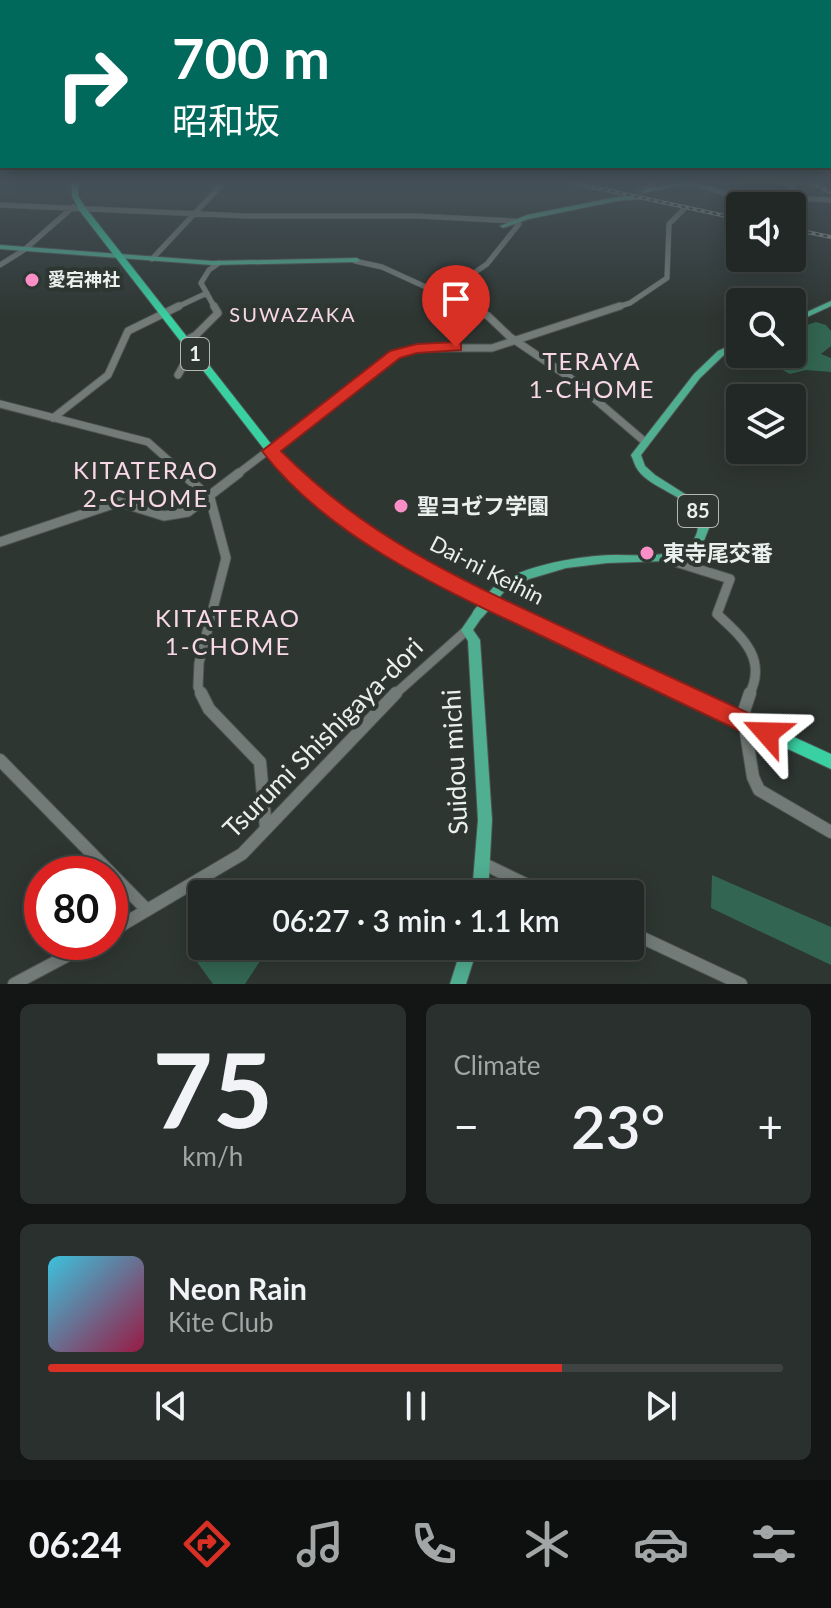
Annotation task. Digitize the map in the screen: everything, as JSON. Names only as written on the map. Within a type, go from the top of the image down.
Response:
[{"type":"highway","name":"Dai-ni Keihin","points":[[98,227],[273,449],[302,483],[346,520],[432,575],[744,718],[831,754]]},
{"type":"highway","name":"Dai-ni Keihin","points":[[744,718],[831,762]]},
{"type":"main road","points":[[0,247],[219,263],[356,261]]},
{"type":"main road","points":[[806,315],[831,303]]},
{"type":"main road","points":[[644,441],[697,376],[726,350]]},
{"type":"main road","name":"85","points":[[644,441],[637,451],[639,467],[688,499],[697,509],[702,525],[702,535],[697,545],[684,554],[666,559]]},
{"type":"main road","name":"Tsurumi Shishigaya-dori","points":[[467,630],[500,588],[556,565],[607,559],[666,559]]},
{"type":"main road","name":"Suidou michi","points":[[467,630],[474,640],[485,820],[482,880]]},
{"type":"main road","points":[[458,984],[466,960]]},
{"type":"street","points":[[0,265],[55,227]]},
{"type":"street","points":[[152,259],[182,227]]},
{"type":"street","points":[[442,295],[487,264],[518,227]]},
{"type":"street","points":[[0,542],[117,502],[171,516],[188,512],[395,354],[417,348],[492,348],[630,303],[667,278],[669,227]]},
{"type":"street","points":[[356,261],[382,267],[488,316],[517,342],[569,377],[644,441]]},
{"type":"street","points":[[178,375],[189,343],[218,313],[202,281],[219,263]]},
{"type":"street","points":[[53,418],[108,375],[116,364],[128,331],[207,293]]},
{"type":"street","points":[[0,404],[148,442],[210,498],[225,562],[199,663],[198,687],[209,709],[260,762],[266,829]]},
{"type":"street","points":[[666,559],[730,579],[717,614],[747,642],[757,661],[754,686],[743,707],[753,777],[759,790],[831,832]]},
{"type":"street","name":"Tsurumi Shishigaya-dori","points":[[128,921],[233,860],[402,687],[467,630]]},
{"type":"street","points":[[0,760],[147,910]]},
{"type":"street","points":[[484,864],[517,880]]},
{"type":"street","points":[[644,939],[741,984]]},
{"type":"street","points":[[14,984],[59,960]]},
{"type":"green space","points":[[816,322],[826,325],[831,331],[831,346],[821,354],[831,358],[831,372],[806,370],[790,374],[779,368],[806,368],[806,325]]},
{"type":"green space","points":[[712,875],[831,927],[831,965],[711,908]]},
{"type":"green space","points":[[261,960],[245,984],[213,984],[197,962]]},
{"type":"railway","points":[[806,232],[831,237]]},
{"type":"place","name":"愛宕神社","points":[[32,280]]},
{"type":"place","name":"聖ヨゼフ学園","points":[[401,506]]},
{"type":"place","name":"東寺尾交番","points":[[647,553]]},
{"type":"district","name":"SUWAZAKA","points":[[293,315]]},
{"type":"district","name":"TERAYA 1-CHOME","points":[[592,376]]},
{"type":"district","name":"KITATERAO 2-CHOME","points":[[146,485]]},
{"type":"district","name":"KITATERAO 1-CHOME","points":[[228,633]]},
{"type":"route","points":[[456,347],[417,348],[395,354],[271,451],[302,483],[346,520],[432,575],[767,733]]}]
